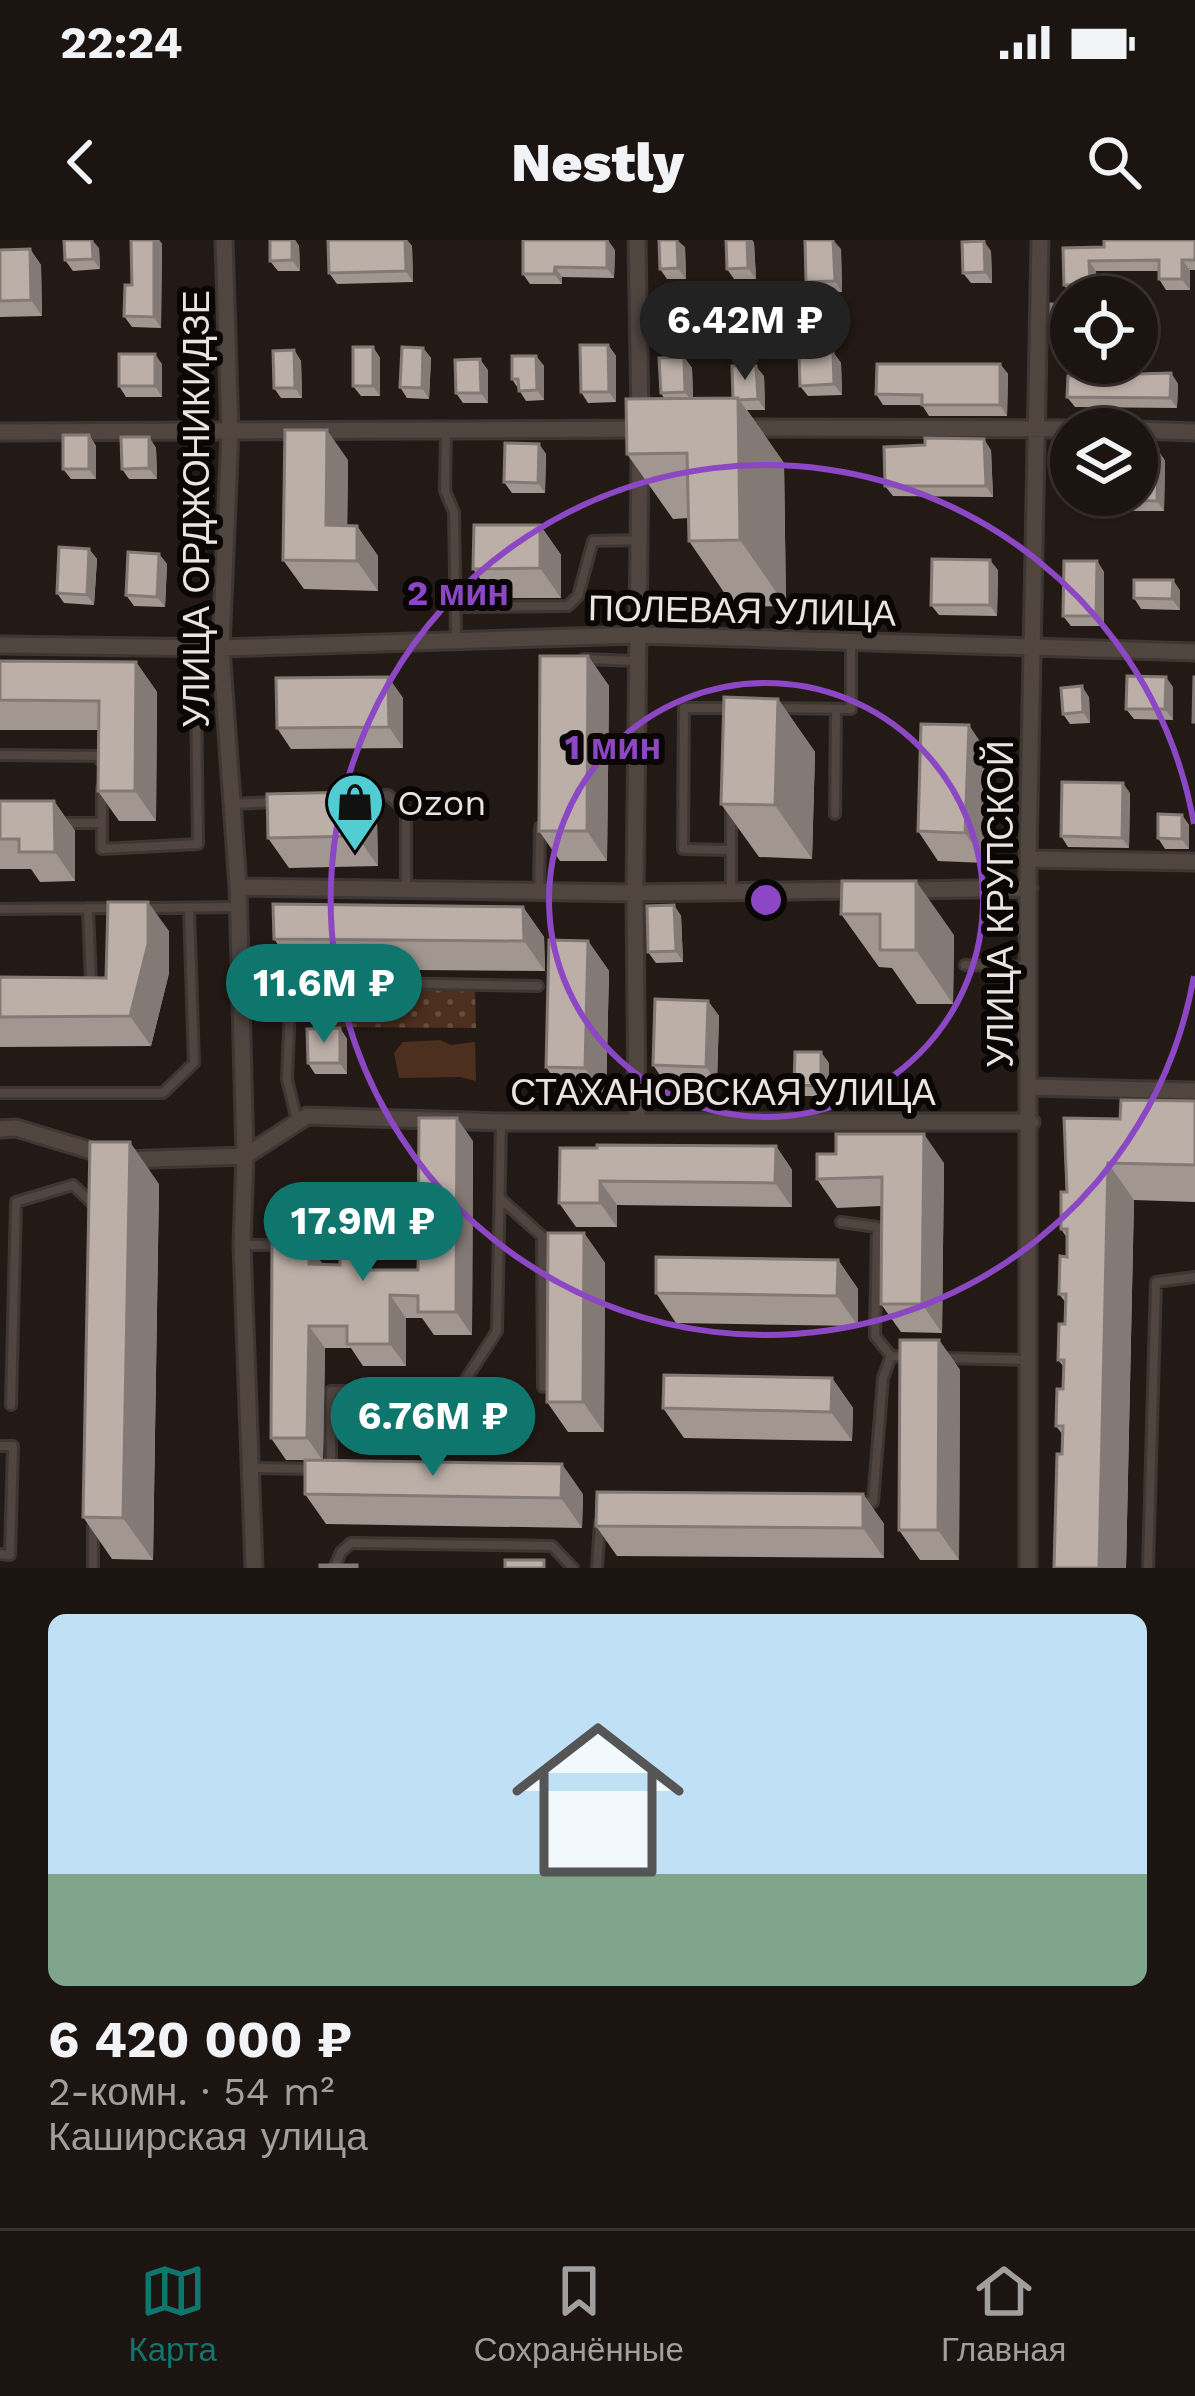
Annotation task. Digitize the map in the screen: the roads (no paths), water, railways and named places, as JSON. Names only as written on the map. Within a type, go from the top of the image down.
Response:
[{"type":"street","name":"УЛИЦА ОРДЖОНИКИДЗЕ","points":[[224,240],[230,433],[221,648],[239,907],[245,1156],[242,1245],[254,1568]]},
{"type":"street","points":[[637,240],[637,1122]]},
{"type":"street","name":"УЛИЦА КРУПСКОЙ","points":[[1028,1568],[1028,859],[1040,240]]},
{"type":"street","points":[[733,428],[1050,428]]},
{"type":"street","points":[[0,432],[663,429]]},
{"type":"street","points":[[1158,431],[1195,432]]},
{"type":"street","name":"ПОЛЕВАЯ УЛИЦА","points":[[0,645],[221,648],[637,635],[1195,652]]},
{"type":"street","points":[[1028,859],[1195,862]]},
{"type":"street","points":[[238,887],[634,893],[868,890]]},
{"type":"street","points":[[891,890],[1029,888]]},
{"type":"street","points":[[1031,1087],[1195,1090]]},
{"type":"street","name":"СТАХАНОВСКАЯ УЛИЦА","points":[[245,1156],[307,1116],[501,1122],[1030,1122]]},
{"type":"street","points":[[0,1129],[16,1128],[118,1168],[245,1156]]},
{"type":"lane","points":[[446,431],[445,491],[454,512],[456,641]]},
{"type":"lane","points":[[455,607],[568,606],[578,596],[593,542],[638,540]]},
{"type":"lane","points":[[774,708],[851,709],[851,641]]},
{"type":"lane","points":[[570,658],[637,661]]},
{"type":"lane","points":[[0,755],[101,756],[102,849],[198,844],[196,691]]},
{"type":"lane","points":[[731,850],[683,850],[684,708],[753,708]]},
{"type":"lane","points":[[835,814],[836,709]]},
{"type":"lane","points":[[343,798],[388,795],[406,811],[406,890]]},
{"type":"lane","points":[[232,804],[277,802]]},
{"type":"lane","points":[[730,892],[731,802]]},
{"type":"lane","points":[[538,892],[540,808]]},
{"type":"lane","points":[[41,823],[102,824]]},
{"type":"lane","points":[[0,909],[239,907]]},
{"type":"lane","points":[[68,989],[91,989],[88,908]]},
{"type":"lane","points":[[0,1093],[164,1093],[194,1063],[189,908]]},
{"type":"lane","points":[[965,965],[1030,967]]},
{"type":"lane","points":[[297,1123],[287,1078],[292,981],[538,986]]},
{"type":"lane","points":[[249,1468],[331,1468],[331,1391],[459,1390],[497,1330],[501,1122]]},
{"type":"lane","points":[[10,1405],[16,1202],[73,1184],[96,1207]]},
{"type":"lane","points":[[95,1229],[96,1207],[104,1191]]},
{"type":"lane","points":[[501,1199],[542,1236],[543,1387]]},
{"type":"lane","points":[[841,1222],[877,1227],[875,1336],[891,1357]]},
{"type":"lane","points":[[242,1245],[397,1244]]},
{"type":"lane","points":[[1148,1568],[1156,1282],[1195,1277]]},
{"type":"lane","points":[[891,1357],[914,1357]]},
{"type":"lane","points":[[850,1502],[873,1502],[884,1378],[891,1357]]},
{"type":"lane","points":[[937,1358],[1029,1360]]},
{"type":"lane","points":[[0,1446],[13,1446],[10,1555],[0,1554]]},
{"type":"lane","points":[[597,1568],[602,1502]]},
{"type":"lane","points":[[93,1523],[93,1568]]},
{"type":"lane","points":[[334,1568],[351,1543],[552,1546],[573,1568]]},
{"type":"place","name":"Ozon","points":[[355,853]]}]
